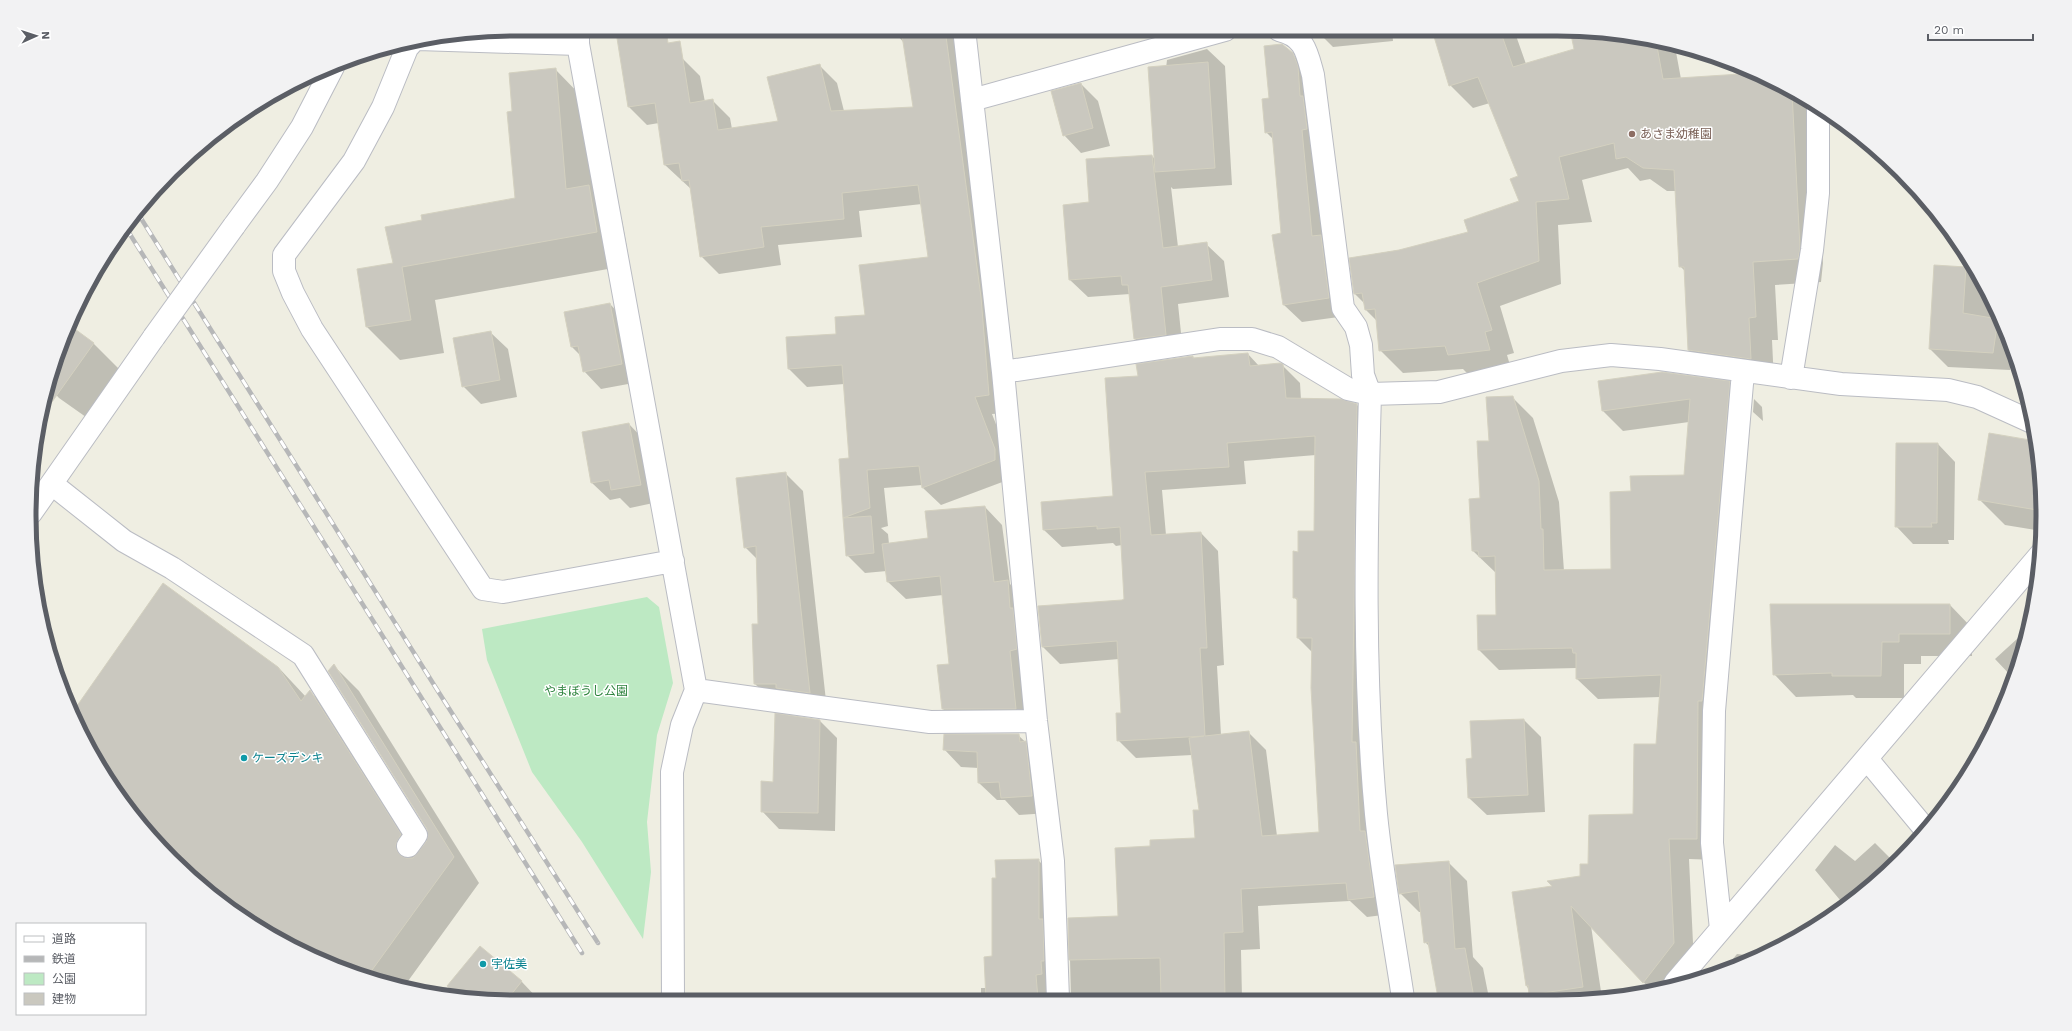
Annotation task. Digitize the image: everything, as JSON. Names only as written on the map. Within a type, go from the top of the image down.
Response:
[{"type":"street","points":[[474,38],[578,36],[696,690],[682,725],[672,772],[672,995]]},
{"type":"street","points":[[965,36],[1002,372],[1036,721],[1053,861],[1058,995]]},
{"type":"street","points":[[972,100],[1203,36]]},
{"type":"street","points":[[1294,36],[1306,48],[1313,75],[1343,308],[1358,333],[1361,345],[1364,375],[1370,394],[1366,532],[1370,713],[1376,815],[1403,995]]},
{"type":"street","points":[[407,48],[383,107],[354,161],[284,255],[284,271],[293,293],[312,329],[483,589],[503,592],[673,561]]},
{"type":"street","points":[[36,506],[154,337],[268,181],[302,127],[330,73]]},
{"type":"street","points":[[1791,378],[1812,250],[1816,214],[1818,193],[1818,114]]},
{"type":"street","points":[[1002,372],[1220,339],[1252,339],[1278,347],[1348,389],[1370,394],[1439,392],[1561,361],[1611,355],[1660,359],[1743,372],[1841,384],[1948,390],[1977,397],[2026,419]]},
{"type":"street","points":[[1720,929],[1712,843],[1714,711],[1743,372]]},
{"type":"street","points":[[52,484],[124,541],[172,568],[303,655],[416,835],[408,846]]},
{"type":"street","points":[[1678,980],[2033,563]]},
{"type":"street","points":[[696,690],[930,722],[1036,721]]},
{"type":"street","points":[[1867,759],[1922,826]]},
{"type":"green space","name":"やまぼうし公園","points":[[647,597],[659,607],[673,683],[657,735],[647,822],[651,872],[643,939],[582,842],[532,772],[487,660],[482,629]]},
{"type":"building","points":[[617,36],[667,36],[668,43],[680,41],[690,103],[713,99],[718,130],[778,121],[767,77],[820,64],[831,111],[913,107],[902,36],[946,36],[981,297],[989,395],[975,397],[995,449],[995,460],[922,488],[919,466],[867,470],[870,508],[843,518],[839,459],[849,458],[842,365],[788,369],[786,337],[836,334],[835,317],[865,315],[859,265],[928,257],[918,185],[842,193],[844,219],[761,227],[764,247],[700,257],[689,180],[682,181],[679,163],[664,165],[655,103],[628,107]]},
{"type":"building","points":[[1434,36],[1502,36],[1513,67],[1574,49],[1571,36],[1588,37],[1619,40],[1657,47],[1663,79],[1744,74],[1792,98],[1800,248],[1798,259],[1753,262],[1756,317],[1749,318],[1751,359],[1688,350],[1684,267],[1679,267],[1674,170],[1643,168],[1626,157],[1616,159],[1614,143],[1559,157],[1569,199],[1536,202],[1539,261],[1477,283],[1492,330],[1485,332],[1490,350],[1448,355],[1445,346],[1379,351],[1375,309],[1365,310],[1362,293],[1354,294],[1349,258],[1399,250],[1468,232],[1464,220],[1519,201],[1510,179],[1518,176],[1478,77],[1449,86]]},
{"type":"building","points":[[1282,44],[1293,53],[1298,66],[1300,96],[1303,96],[1307,129],[1302,130],[1312,236],[1321,235],[1329,298],[1283,305],[1272,235],[1281,233],[1272,132],[1265,133],[1262,99],[1269,98],[1264,46]]},
{"type":"building","points":[[1208,62],[1215,168],[1155,172],[1148,67]]},
{"type":"building","points":[[556,68],[566,189],[589,185],[597,232],[402,267],[411,320],[366,327],[357,269],[393,263],[385,227],[422,220],[421,215],[515,198],[507,112],[512,111],[509,73]]},
{"type":"building","points":[[1081,83],[1093,128],[1063,136],[1051,91]]},
{"type":"building","points":[[1152,155],[1163,248],[1207,242],[1212,280],[1161,287],[1166,335],[1134,339],[1128,285],[1122,285],[1121,276],[1069,280],[1063,205],[1089,202],[1086,159]]},
{"type":"building","points":[[1934,265],[1966,267],[1963,313],[1994,318],[1997,325],[1993,353],[1929,349]]},
{"type":"building","points":[[610,303],[622,364],[583,372],[578,346],[571,347],[564,312]]},
{"type":"building","points":[[74,328],[94,343],[48,407],[61,361]]},
{"type":"building","points":[[491,331],[500,380],[462,387],[453,338]]},
{"type":"building","points":[[1248,353],[1250,366],[1283,364],[1286,398],[1341,399],[1357,404],[1352,742],[1356,742],[1360,831],[1365,831],[1374,897],[1348,900],[1346,883],[1241,889],[1243,932],[1224,933],[1225,995],[1161,995],[1160,958],[1069,960],[1068,918],[1118,916],[1115,848],[1150,846],[1150,840],[1195,838],[1193,810],[1199,810],[1189,738],[1204,736],[1117,741],[1116,713],[1121,713],[1117,641],[1042,647],[1038,606],[1124,599],[1120,527],[1097,529],[1097,526],[1043,530],[1041,502],[1113,496],[1105,378],[1138,376],[1136,364],[1193,356],[1193,358]],"holes":[[[1315,436],[1314,531],[1298,531],[1298,552],[1293,551],[1293,598],[1297,598],[1297,638],[1312,638],[1311,688],[1319,832],[1262,836],[1249,731],[1205,736],[1200,648],[1207,648],[1201,532],[1151,535],[1145,472],[1229,467],[1227,443]]]},
{"type":"building","points":[[1662,372],[1730,381],[1702,701],[1698,701],[1697,839],[1669,839],[1674,943],[1643,983],[1571,906],[1583,987],[1529,995],[1528,985],[1526,986],[1512,892],[1552,886],[1547,881],[1580,876],[1580,864],[1588,864],[1589,815],[1633,814],[1634,744],[1656,744],[1661,675],[1576,679],[1576,653],[1573,653],[1572,648],[1478,650],[1477,615],[1496,615],[1495,556],[1479,557],[1478,551],[1472,551],[1469,499],[1480,498],[1477,441],[1489,441],[1486,397],[1513,396],[1539,481],[1541,529],[1543,529],[1544,570],[1611,569],[1610,492],[1631,491],[1630,476],[1684,475],[1690,399],[1602,411],[1598,381]]},
{"type":"building","points":[[629,423],[641,485],[611,490],[609,480],[591,483],[582,432]]},
{"type":"building","points":[[1989,433],[2030,440],[2035,484],[2036,510],[1978,500]]},
{"type":"building","points":[[1896,443],[1938,443],[1937,523],[1931,523],[1932,527],[1895,527]]},
{"type":"building","points":[[786,472],[810,693],[776,688],[776,684],[754,684],[752,624],[758,624],[756,546],[744,548],[736,478]]},
{"type":"building","points":[[985,506],[994,582],[1008,580],[1010,608],[1013,608],[1017,649],[1010,651],[1016,709],[942,709],[937,665],[949,664],[940,576],[887,582],[882,544],[928,538],[925,511]]},
{"type":"building","points":[[871,516],[874,553],[846,556],[843,518]]},
{"type":"building","name":"ケーズデンキ","points":[[163,583],[278,667],[301,701],[310,690],[401,834],[396,844],[397,851],[401,856],[413,858],[426,842],[428,836],[427,829],[328,671],[334,664],[454,857],[370,973],[332,959],[303,946],[249,914],[199,876],[176,855],[155,832],[117,782],[85,728],[76,708]]},
{"type":"building","points":[[1770,604],[1950,604],[1950,634],[1899,634],[1899,642],[1882,642],[1881,676],[1832,676],[1832,673],[1773,675]]},
{"type":"building","points":[[775,713],[820,720],[818,813],[761,812],[761,781],[773,782]]},
{"type":"building","points":[[1524,719],[1528,795],[1468,798],[1466,759],[1472,758],[1470,721]]},
{"type":"building","points":[[944,734],[1019,734],[1020,742],[1026,741],[1032,796],[1001,798],[999,782],[978,783],[977,752],[943,750]]},
{"type":"building","points":[[1039,859],[1039,919],[1043,919],[1044,961],[1041,961],[1042,974],[1036,975],[1038,995],[986,995],[984,957],[992,956],[992,878],[996,878],[995,860]]},
{"type":"building","points":[[1449,861],[1455,949],[1465,948],[1473,995],[1437,995],[1428,942],[1424,943],[1418,891],[1399,894],[1395,865]]},
{"type":"building","name":"宇佐美","points":[[480,946],[522,981],[511,995],[453,991],[447,986]]},
{"type":"railway","points":[[140,217],[598,943]]},
{"type":"railway","points":[[129,233],[582,953]]},
{"type":"place","name":"あさま幼稚園","points":[[1632,134]]},
{"type":"place","name":"ケーズデンキ","points":[[244,758]]},
{"type":"place","name":"宇佐美","points":[[483,964]]}]
